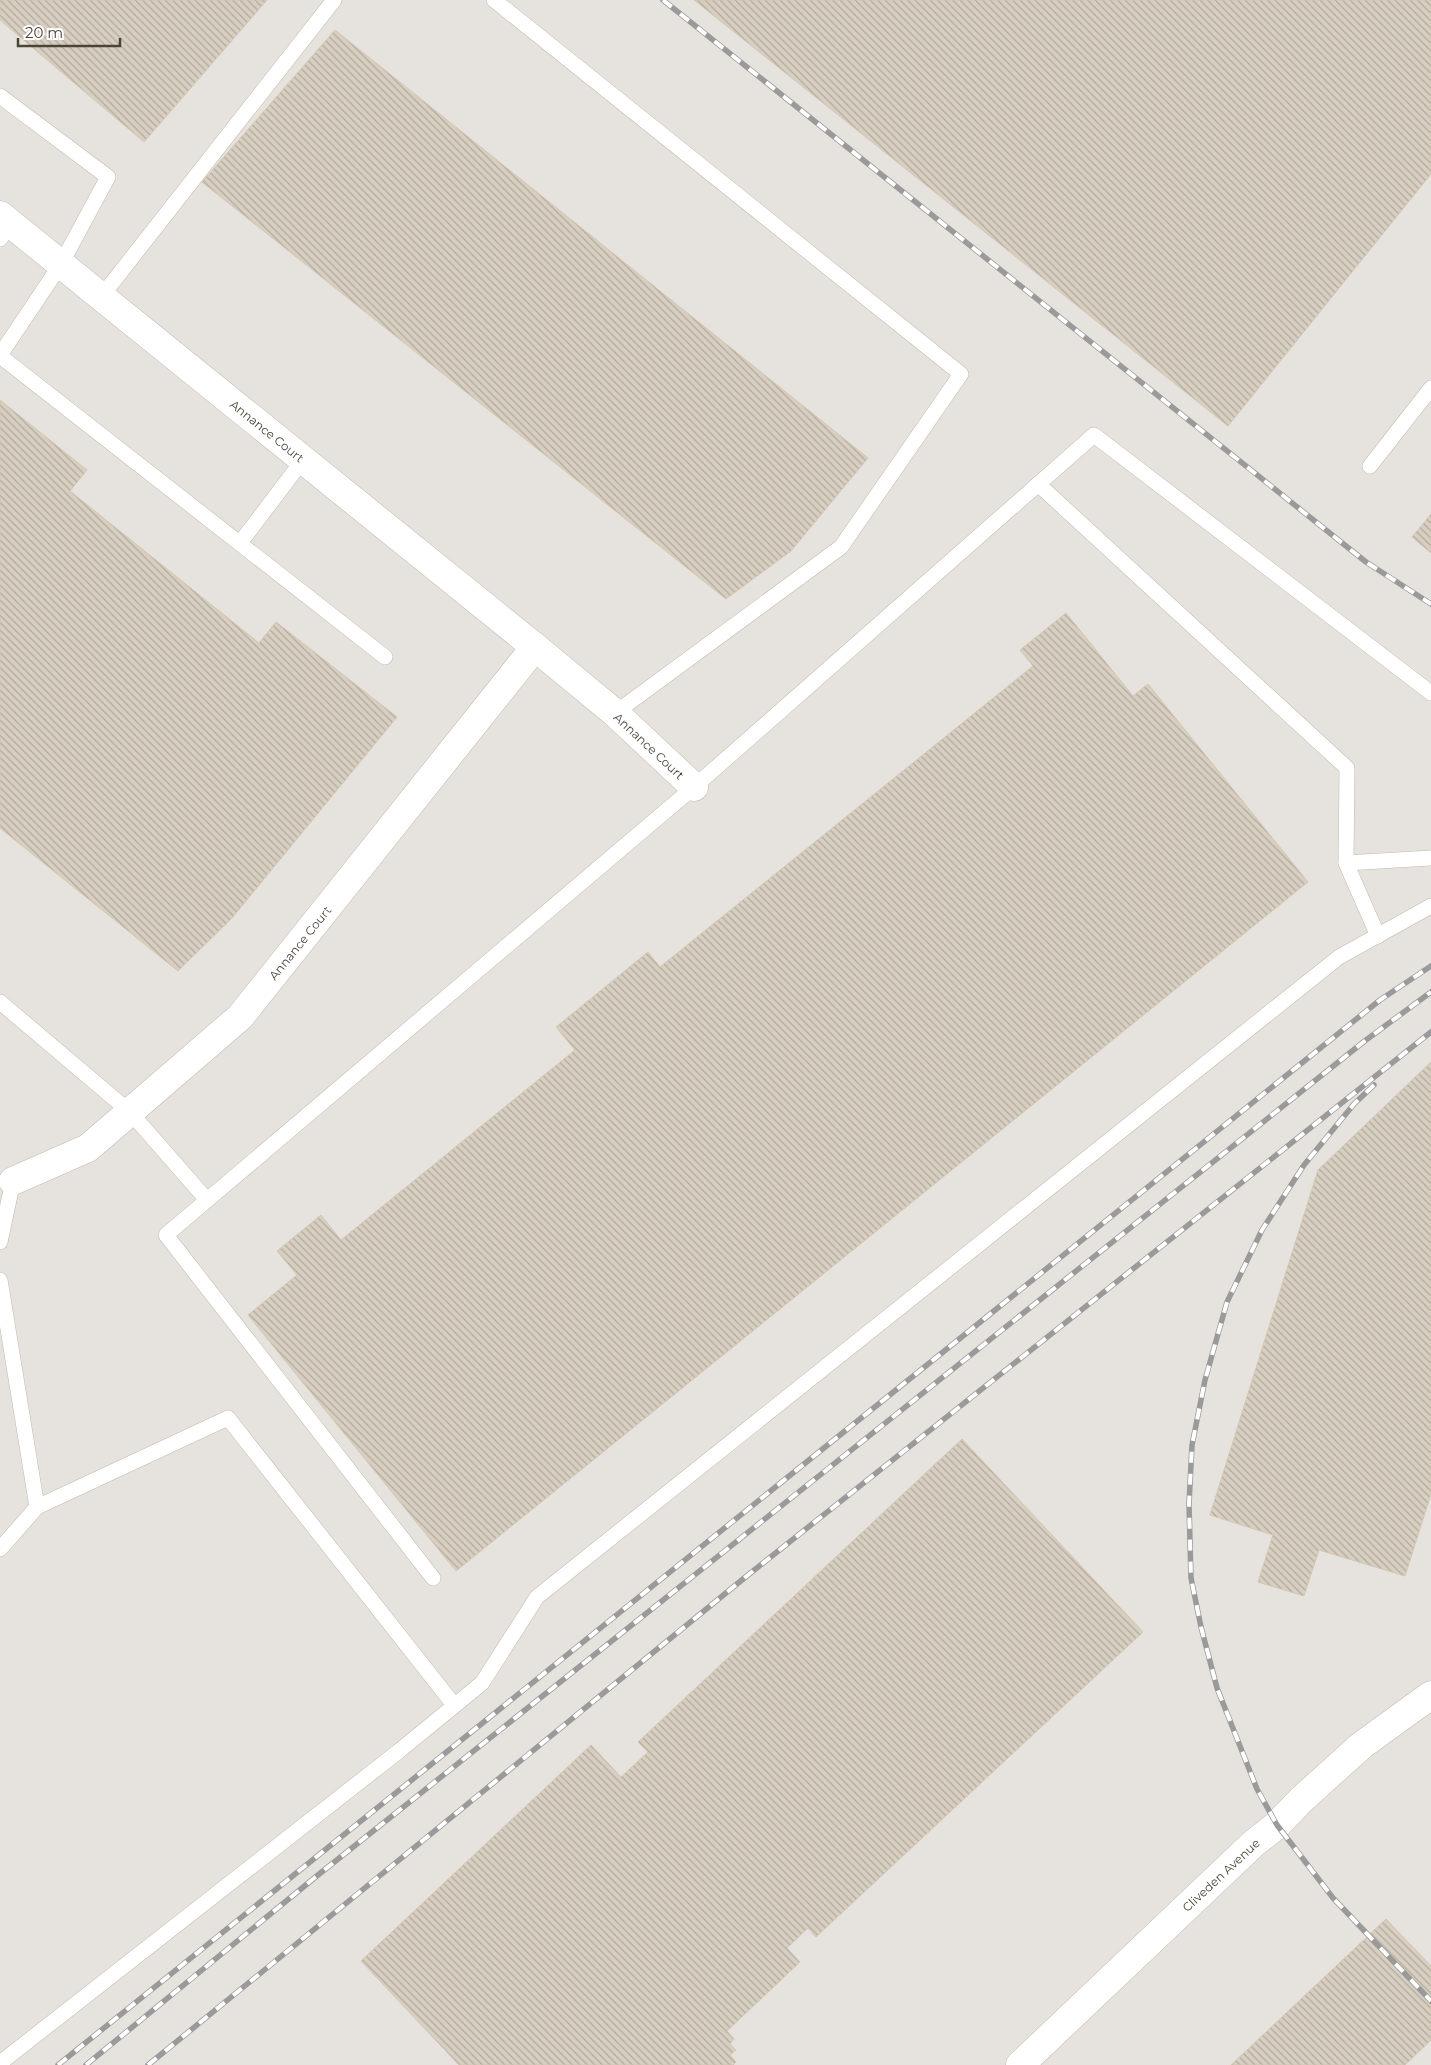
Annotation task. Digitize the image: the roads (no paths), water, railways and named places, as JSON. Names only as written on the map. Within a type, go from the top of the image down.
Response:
[{"type":"street","name":"Annance Court","points":[[4,226],[61,264],[535,647],[615,713],[694,787]]},
{"type":"street","name":"Annance Court","points":[[6,1182],[88,1148],[240,1017],[535,647]]},
{"type":"street","name":"Cliveden Avenue","points":[[1020,2065],[1246,1850],[1277,1825],[1302,1799],[1362,1745],[1431,1695]]},
{"type":"lane","points":[[101,297],[334,0]]},
{"type":"lane","points":[[494,0],[961,374],[841,547],[615,713]]},
{"type":"lane","points":[[0,96],[108,177],[61,264],[0,356],[385,657]]},
{"type":"lane","points":[[1370,466],[1431,388]]},
{"type":"lane","points":[[433,1578],[166,1235],[694,787],[1094,434],[1431,693]]},
{"type":"lane","points":[[240,543],[303,460]]},
{"type":"lane","points":[[1038,484],[1347,768],[1346,863],[1378,936]]},
{"type":"lane","points":[[1346,863],[1431,858]]},
{"type":"lane","points":[[0,2063],[482,1683],[538,1597],[1339,957],[1431,906]]},
{"type":"lane","points":[[0,1002],[130,1112],[207,1200]]},
{"type":"lane","points":[[0,1242],[6,1182]]},
{"type":"lane","points":[[0,1280],[2,1308],[37,1506]]},
{"type":"lane","points":[[0,1549],[37,1506],[228,1418],[454,1705]]},
{"type":"railway","points":[[663,0],[1366,562],[1431,604]]},
{"type":"railway","points":[[58,2065],[1380,1000],[1431,966]]},
{"type":"railway","points":[[86,2065],[318,1875],[1366,1040],[1431,992]]},
{"type":"railway","points":[[148,2065],[748,1575],[1431,1032]]},
{"type":"railway","points":[[1374,1085],[1354,1104],[1304,1165],[1262,1230],[1227,1302],[1205,1380],[1192,1445],[1189,1504],[1191,1578],[1201,1627],[1217,1688],[1257,1789],[1277,1825],[1333,1898],[1431,2001]]}]
